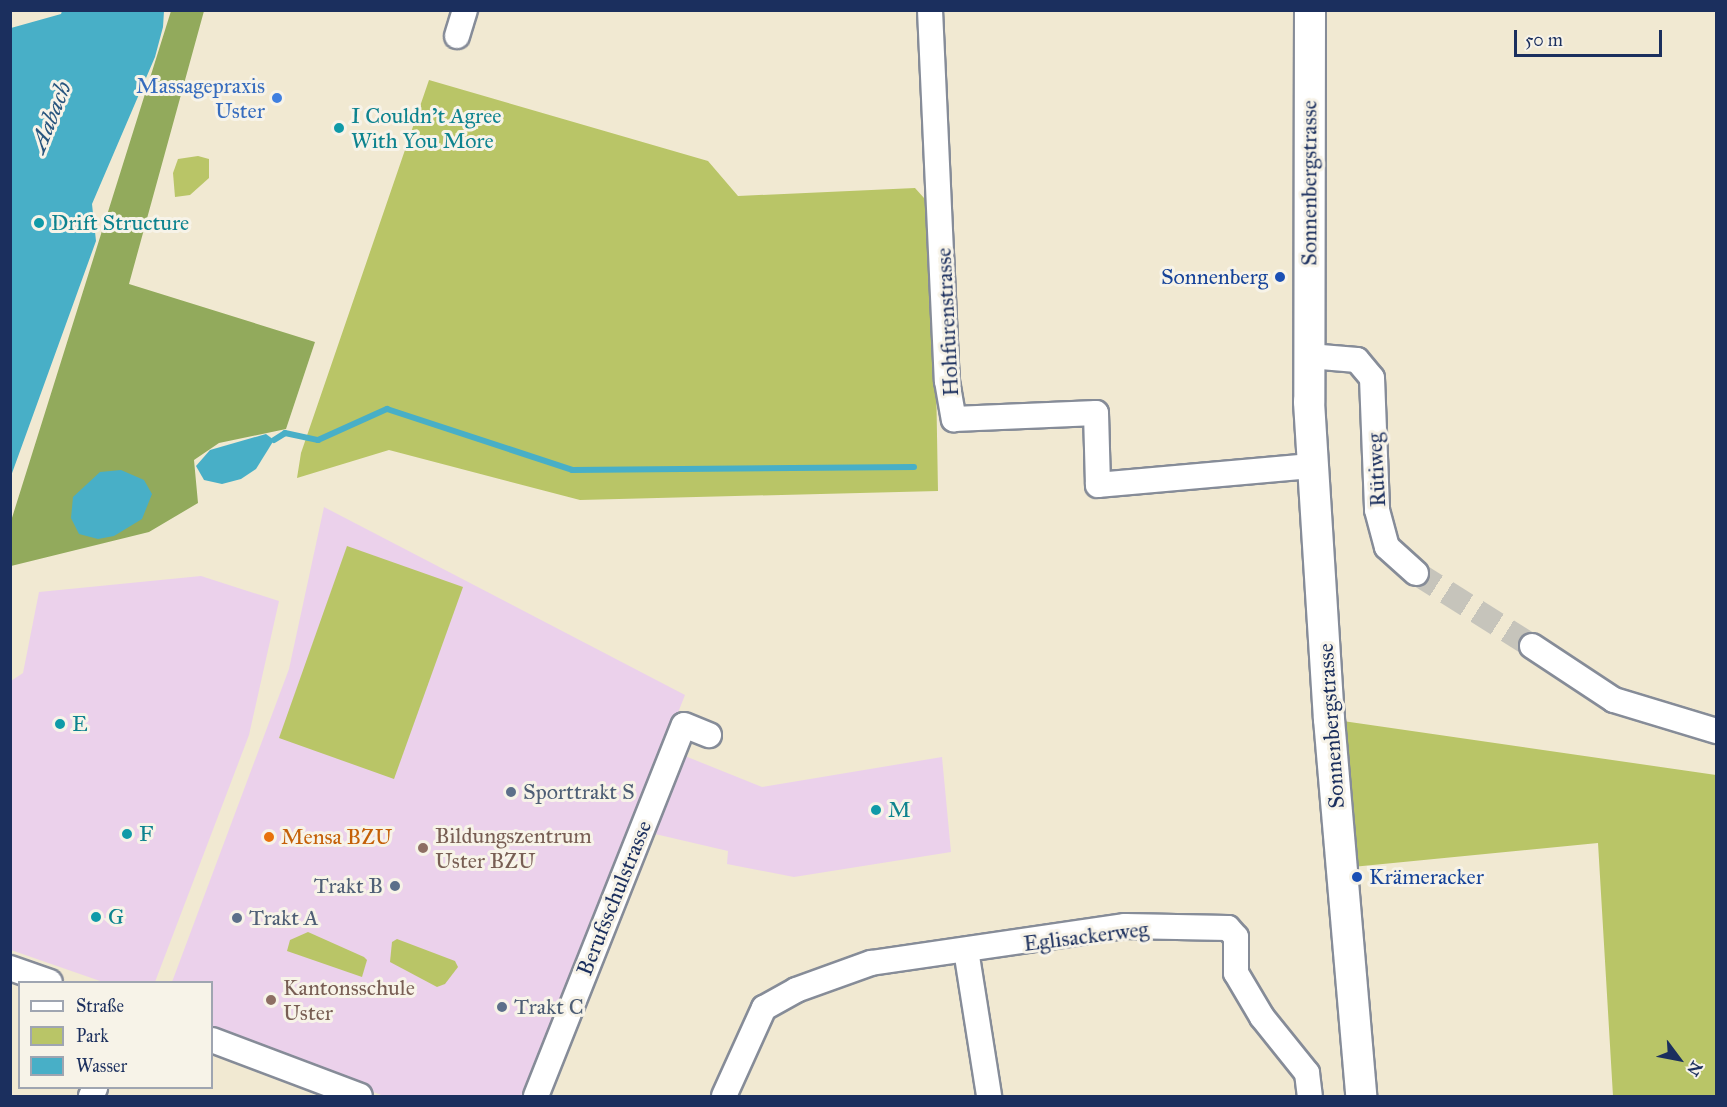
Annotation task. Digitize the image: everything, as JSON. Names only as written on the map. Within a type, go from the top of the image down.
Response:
[{"type":"street","points":[[457,36],[465,10]]},
{"type":"street","name":"Hohfurenstrasse","points":[[930,10],[947,381],[954,419],[1096,413],[1098,484],[1313,466]]},
{"type":"street","name":"Sonnenbergstrasse","points":[[1310,10],[1309,356],[1313,466],[1329,719],[1361,1096]]},
{"type":"street","name":"Rütiweg","points":[[1309,356],[1357,360],[1372,378],[1377,510],[1388,547],[1416,573]]},
{"type":"street","points":[[1532,646],[1614,700],[1716,731]]},
{"type":"street","name":"Berufsschulstrasse","points":[[536,1096],[684,725],[709,735]]},
{"type":"street","name":"Eglisackerweg","points":[[724,1096],[764,1008],[796,990],[871,963],[1125,926],[1228,928],[1236,937],[1236,973],[1262,1017],[1308,1073],[1310,1096]]},
{"type":"street","points":[[966,950],[989,1096]]},
{"type":"street","points":[[10,968],[47,981]]},
{"type":"street","points":[[213,1040],[360,1096]]},
{"type":"shaded area","name":"Bildungszentrum Uster BZU","points":[[324,507],[685,695],[526,1096],[384,1096],[213,1032],[213,981],[172,981],[289,669]]},
{"type":"shaded area","points":[[201,576],[279,601],[249,735],[155,981],[100,981],[11,950],[11,681],[23,673],[39,592]]},
{"type":"shaded area","name":"Bildungszentrum Uster BZU","points":[[685,756],[762,787],[942,757],[951,852],[794,877],[727,864],[728,851],[655,834]]},
{"type":"green space","points":[[171,11],[204,11],[129,284],[315,342],[286,429],[219,443],[194,460],[198,503],[149,532],[11,566],[11,521]]},
{"type":"green space","points":[[429,80],[708,161],[738,196],[915,188],[933,208],[938,491],[580,500],[389,450],[297,478],[301,453]]},
{"type":"green space","points":[[198,156],[209,159],[209,178],[190,195],[175,197],[173,173],[178,159]]},
{"type":"green space","points":[[347,546],[463,587],[394,779],[279,738]]},
{"type":"green space","points":[[1329,719],[1716,775],[1716,1096],[1613,1096],[1598,843],[1342,868]]},
{"type":"green space","points":[[308,932],[364,957],[367,960],[362,977],[287,951],[290,940]]},
{"type":"green space","points":[[397,939],[455,961],[458,967],[445,984],[437,987],[390,962],[392,942]]},
{"type":"water","name":"Aabach","points":[[62,11],[164,11],[163,27],[155,57],[92,204],[96,241],[11,476],[11,28],[61,14]]},
{"type":"water","points":[[266,434],[274,440],[256,469],[241,479],[222,484],[204,480],[196,466],[210,450]]},
{"type":"water","points":[[121,470],[144,480],[152,494],[142,519],[114,536],[98,539],[79,534],[71,518],[73,497],[100,472]]},
{"type":"waterway","points":[[274,440],[285,433],[318,440],[387,409],[572,470],[914,467]]},
{"type":"tunnel","points":[[1416,573],[1532,646]]},
{"type":"place","name":"Massagepraxis Uster","points":[[277,98]]},
{"type":"place","name":"I Couldn't Agree With You More","points":[[339,128]]},
{"type":"place","name":"Drift Structure","points":[[39,223]]},
{"type":"place","name":"Sonnenberg","points":[[1280,277]]},
{"type":"place","name":"E","points":[[60,724]]},
{"type":"place","name":"Sporttrakt S","points":[[511,792]]},
{"type":"place","name":"M","points":[[876,810]]},
{"type":"place","name":"F","points":[[127,834]]},
{"type":"place","name":"Mensa BZU","points":[[269,837]]},
{"type":"place","name":"Bildungszentrum Uster BZU","points":[[423,848]]},
{"type":"place","name":"Krämeracker","points":[[1357,877]]},
{"type":"place","name":"Trakt B","points":[[395,886]]},
{"type":"place","name":"G","points":[[96,917]]},
{"type":"place","name":"Trakt A","points":[[237,918]]},
{"type":"place","name":"Kantonsschule Uster","points":[[271,1000]]},
{"type":"place","name":"Trakt C","points":[[502,1007]]}]
